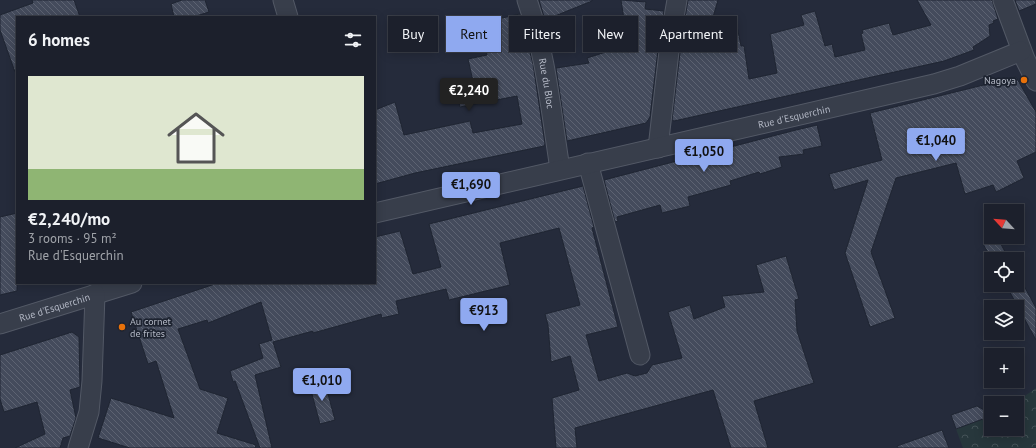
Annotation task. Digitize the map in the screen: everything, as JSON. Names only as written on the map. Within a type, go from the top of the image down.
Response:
[{"type":"street","points":[[283,0],[288,16]]},
{"type":"street","name":"Rue du Bloc","points":[[527,0],[541,47],[560,169]]},
{"type":"street","points":[[658,148],[671,34],[677,0]]},
{"type":"street","points":[[1002,0],[1021,51],[1036,81]]},
{"type":"street","name":"Rue d'Esquerchin","points":[[376,212],[934,84],[960,76],[1021,51]]},
{"type":"street","points":[[588,163],[640,355]]},
{"type":"street","name":"Rue d'Esquerchin","points":[[0,324],[129,284]]},
{"type":"street","points":[[78,448],[86,422],[91,396],[95,294]]},
{"type":"green space","points":[[1036,388],[1036,448],[963,448],[956,429],[984,418],[984,436],[1024,436],[1024,397]]},
{"type":"building","points":[[32,0],[74,0],[80,16],[16,16],[15,72],[0,30],[0,15],[33,3]]},
{"type":"building","points":[[182,0],[205,0],[209,12],[196,16],[174,16],[171,4]]},
{"type":"building","points":[[539,0],[592,0],[555,16],[544,16]]},
{"type":"building","points":[[621,0],[646,2],[645,9],[664,11],[663,16],[646,16],[646,52],[658,52],[650,117],[646,123],[567,141],[556,68],[589,63],[587,58],[606,52],[638,52],[638,16],[623,16]]},
{"type":"building","points":[[688,0],[718,0],[713,16],[685,16]]},
{"type":"building","points":[[917,0],[992,0],[998,19],[989,25],[990,36],[973,47],[974,50],[944,61],[674,121],[672,120],[680,52],[737,52],[737,26],[741,46],[744,46],[749,79],[777,73],[770,34],[804,25],[801,15],[815,11],[825,46],[832,44],[835,57],[865,50],[861,34],[863,33],[862,30],[889,23],[893,35],[931,25]]},
{"type":"building","points":[[1015,0],[1036,0],[1036,4],[1019,11]]},
{"type":"building","points":[[509,16],[509,52],[530,52],[533,64],[545,144],[544,146],[415,173],[376,184],[376,110],[395,102],[404,135],[470,121],[473,133],[522,124],[517,96],[460,107],[457,94],[475,90],[468,59],[487,55],[486,52],[501,52],[501,18]]},
{"type":"building","points":[[1016,77],[1036,112],[1036,152],[1017,161],[1024,178],[996,192],[993,185],[965,194],[956,163],[896,178],[871,252],[895,318],[870,327],[845,253],[868,180],[834,190],[829,174],[882,160],[870,113]]},
{"type":"building","points":[[817,125],[822,146],[803,150],[804,154],[779,157],[782,167],[730,181],[731,185],[688,197],[690,206],[662,213],[660,205],[617,217],[618,221],[615,222],[604,180]]},
{"type":"building","points":[[583,186],[594,227],[592,228],[618,327],[586,335],[599,381],[627,373],[635,376],[647,373],[652,365],[682,358],[668,312],[690,305],[694,319],[725,307],[722,296],[764,292],[756,265],[786,256],[799,299],[795,300],[797,331],[814,383],[754,401],[768,448],[731,448],[713,390],[575,428],[577,448],[556,448],[552,398],[579,390],[570,356],[551,362],[548,325],[545,314],[580,305],[559,228],[500,243],[510,285],[449,300],[446,289],[396,301],[399,314],[382,318],[381,314],[313,333],[313,331],[273,342],[281,367],[255,375],[272,448],[260,448],[230,371],[263,358],[259,344],[272,340],[261,302],[208,323],[207,320],[178,329],[200,389],[228,398],[217,433],[256,445],[255,448],[130,448],[98,438],[111,398],[174,418],[156,361],[148,364],[131,312],[215,284],[376,284],[376,237],[400,231],[413,274],[441,267],[429,224]]},
{"type":"building","points":[[16,213],[17,291],[0,295],[0,217]]},
{"type":"building","points":[[983,244],[1001,244],[1005,252],[988,252]]},
{"type":"building","points":[[1024,286],[1036,308],[1036,340],[1024,318],[1024,300],[1014,300],[1010,292],[1024,292]]},
{"type":"building","points":[[72,332],[79,337],[80,387],[70,390],[76,418],[70,436],[63,438],[60,448],[15,448],[45,434],[37,402],[4,412],[0,399],[0,355]]},
{"type":"building","points":[[324,379],[335,420],[320,424],[309,383]]},
{"type":"building","points":[[977,406],[984,410],[984,419],[956,429],[951,415]]},
{"type":"building","points":[[942,430],[949,448],[898,448],[897,446]]},
{"type":"place","name":"Nagoya","points":[[1024,80]]},
{"type":"place","name":"Au cornet de frites","points":[[122,327]]}]
